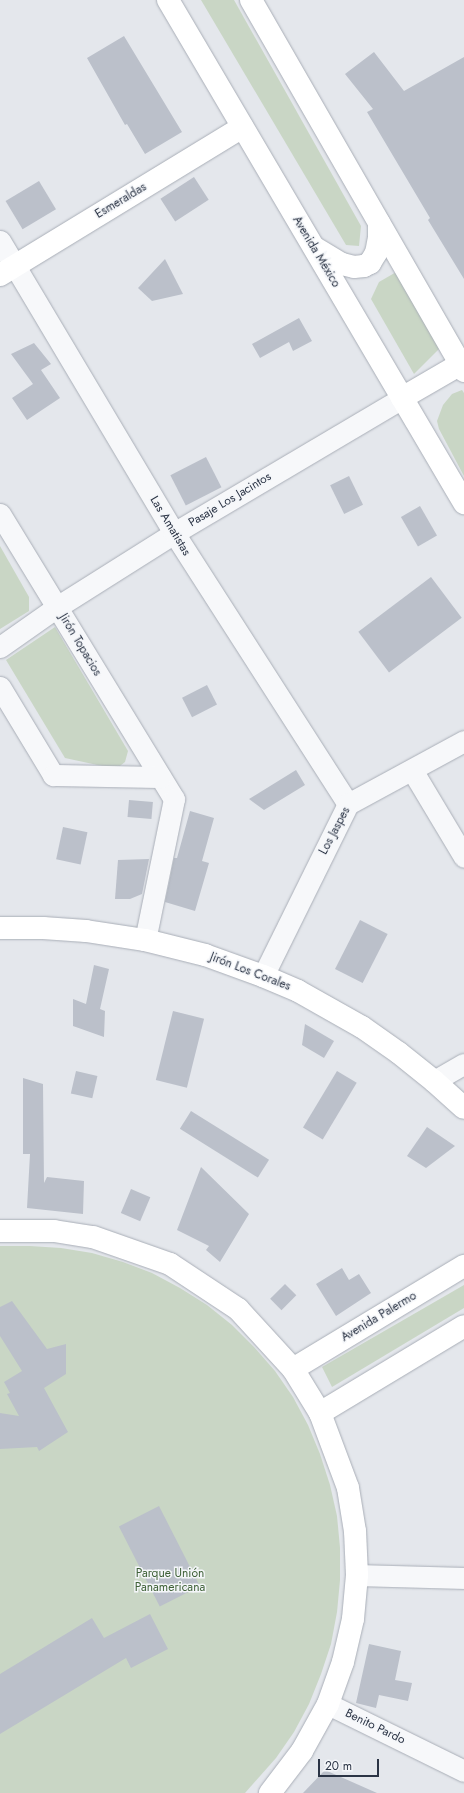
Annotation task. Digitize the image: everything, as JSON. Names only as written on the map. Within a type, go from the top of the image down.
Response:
[{"type":"street","name":"Avenida México","points":[[168,0],[464,503]]},
{"type":"street","points":[[251,0],[463,366],[402,398]]},
{"type":"street","name":"Esmeraldas","points":[[8,271],[242,127]]},
{"type":"street","points":[[312,246],[342,264],[354,267],[364,266],[370,263],[376,253],[379,237],[379,223]]},
{"type":"street","name":"Las Amatistas","points":[[0,241],[8,271],[348,804]]},
{"type":"street","name":"Pasaje Los Jacintos","points":[[0,646],[57,607],[174,533],[402,398]]},
{"type":"street","name":"Jirón Topacios","points":[[0,514],[174,799],[145,940]]},
{"type":"street","points":[[0,687],[53,775],[160,777]]},
{"type":"street","name":"Los Jaspes","points":[[264,976],[348,804],[464,741]]},
{"type":"street","points":[[412,770],[464,857]]},
{"type":"street","name":"Jirón Los Corales","points":[[0,928],[43,928],[86,931],[145,940],[205,955],[264,976],[324,1005],[362,1027],[399,1053],[434,1081],[464,1108]]},
{"type":"street","points":[[434,1081],[464,1064]]},
{"type":"street","points":[[0,1231],[54,1231],[93,1238],[170,1264],[238,1309],[293,1369],[320,1413],[348,1488],[355,1531],[357,1575],[353,1619],[343,1662],[328,1704],[302,1751],[270,1793]]},
{"type":"street","name":"Avenida Palermo","points":[[293,1369],[464,1266]]},
{"type":"street","points":[[320,1413],[464,1326]]},
{"type":"street","points":[[357,1575],[464,1578]]},
{"type":"street","name":"Benito Pardo","points":[[328,1704],[464,1771]]},
{"type":"green space","points":[[201,0],[234,0],[361,226],[359,246],[346,245]]},
{"type":"green space","points":[[398,271],[440,348],[414,374],[371,299],[379,282]]},
{"type":"green space","points":[[462,390],[464,393],[464,476],[439,429],[437,421],[443,405],[452,394]]},
{"type":"green space","points":[[0,546],[29,597],[29,611],[0,629]]},
{"type":"green space","points":[[55,627],[128,751],[125,762],[116,769],[65,758],[6,660]]},
{"type":"green space","name":"Parque Unión Panamericana","points":[[0,1246],[61,1248],[92,1253],[123,1262],[152,1273],[180,1288],[207,1305],[232,1325],[254,1347],[275,1371],[293,1397],[308,1425],[320,1454],[330,1485],[337,1516],[340,1548],[340,1580],[337,1612],[331,1644],[309,1704],[294,1732],[276,1758],[245,1793],[0,1793]]},
{"type":"green space","points":[[464,1285],[464,1308],[332,1387],[322,1367]]},
{"type":"building","points":[[124,36],[182,132],[145,154],[127,124],[125,125],[87,58]]},
{"type":"building","points":[[374,52],[404,91],[464,57],[464,279],[428,220],[430,218],[367,112],[373,109],[345,74]]},
{"type":"building","points":[[194,177],[209,200],[175,221],[160,199]]},
{"type":"building","points":[[39,181],[56,209],[23,229],[6,201]]},
{"type":"building","points":[[165,259],[183,294],[152,301],[138,288]]},
{"type":"building","points":[[299,318],[312,341],[293,351],[289,342],[260,358],[252,344]]},
{"type":"building","points":[[34,343],[51,364],[41,370],[60,398],[27,420],[12,398],[33,384],[11,354]]},
{"type":"building","points":[[206,457],[221,487],[186,505],[170,475]]},
{"type":"building","points":[[349,476],[363,505],[344,514],[330,485]]},
{"type":"building","points":[[420,506],[437,535],[418,546],[401,517]]},
{"type":"building","points":[[431,577],[462,618],[389,672],[358,632]]},
{"type":"building","points":[[207,685],[217,705],[192,717],[182,698]]},
{"type":"building","points":[[296,770],[305,785],[264,810],[249,799]]},
{"type":"building","points":[[129,800],[153,802],[151,819],[128,817]]},
{"type":"building","points":[[190,811],[214,818],[202,861],[209,863],[195,911],[165,902],[174,858],[177,858]]},
{"type":"building","points":[[63,827],[87,832],[81,864],[56,859]]},
{"type":"building","points":[[149,859],[142,894],[130,899],[115,899],[118,860]]},
{"type":"building","points":[[360,920],[388,934],[363,983],[335,969]]},
{"type":"building","points":[[94,965],[109,969],[100,1009],[105,1011],[104,1037],[73,1026],[73,999],[86,1004]]},
{"type":"building","points":[[173,1011],[204,1019],[187,1088],[156,1080]]},
{"type":"building","points":[[305,1024],[334,1041],[324,1058],[302,1045]]},
{"type":"building","points":[[76,1071],[97,1076],[92,1098],[71,1093]]},
{"type":"building","points":[[337,1071],[357,1083],[323,1139],[303,1128]]},
{"type":"building","points":[[23,1078],[43,1084],[44,1183],[47,1177],[84,1181],[83,1214],[27,1208],[30,1154],[23,1154]]},
{"type":"building","points":[[191,1111],[269,1160],[258,1178],[180,1129]]},
{"type":"building","points":[[427,1127],[455,1146],[426,1168],[407,1156]]},
{"type":"building","points":[[201,1167],[249,1214],[220,1262],[206,1250],[209,1246],[177,1230]]},
{"type":"building","points":[[131,1189],[150,1197],[140,1221],[121,1213]]},
{"type":"building","points":[[342,1268],[349,1280],[359,1274],[371,1293],[336,1316],[316,1284]]},
{"type":"building","points":[[285,1284],[296,1295],[281,1310],[270,1299]]},
{"type":"building","points":[[12,1301],[47,1349],[66,1344],[66,1374],[44,1388],[68,1432],[39,1451],[37,1447],[0,1449],[0,1413],[19,1416],[7,1394],[10,1393],[4,1382],[22,1371],[0,1336],[0,1307]]},
{"type":"building","points":[[159,1506],[200,1586],[160,1607],[119,1526]]},
{"type":"building","points":[[150,1614],[168,1649],[131,1668],[126,1658],[0,1734],[0,1674],[92,1618],[104,1638]]},
{"type":"building","points":[[369,1644],[401,1651],[395,1680],[412,1683],[408,1701],[379,1695],[376,1708],[356,1703]]},
{"type":"building","points":[[325,1770],[377,1793],[303,1793]]}]
